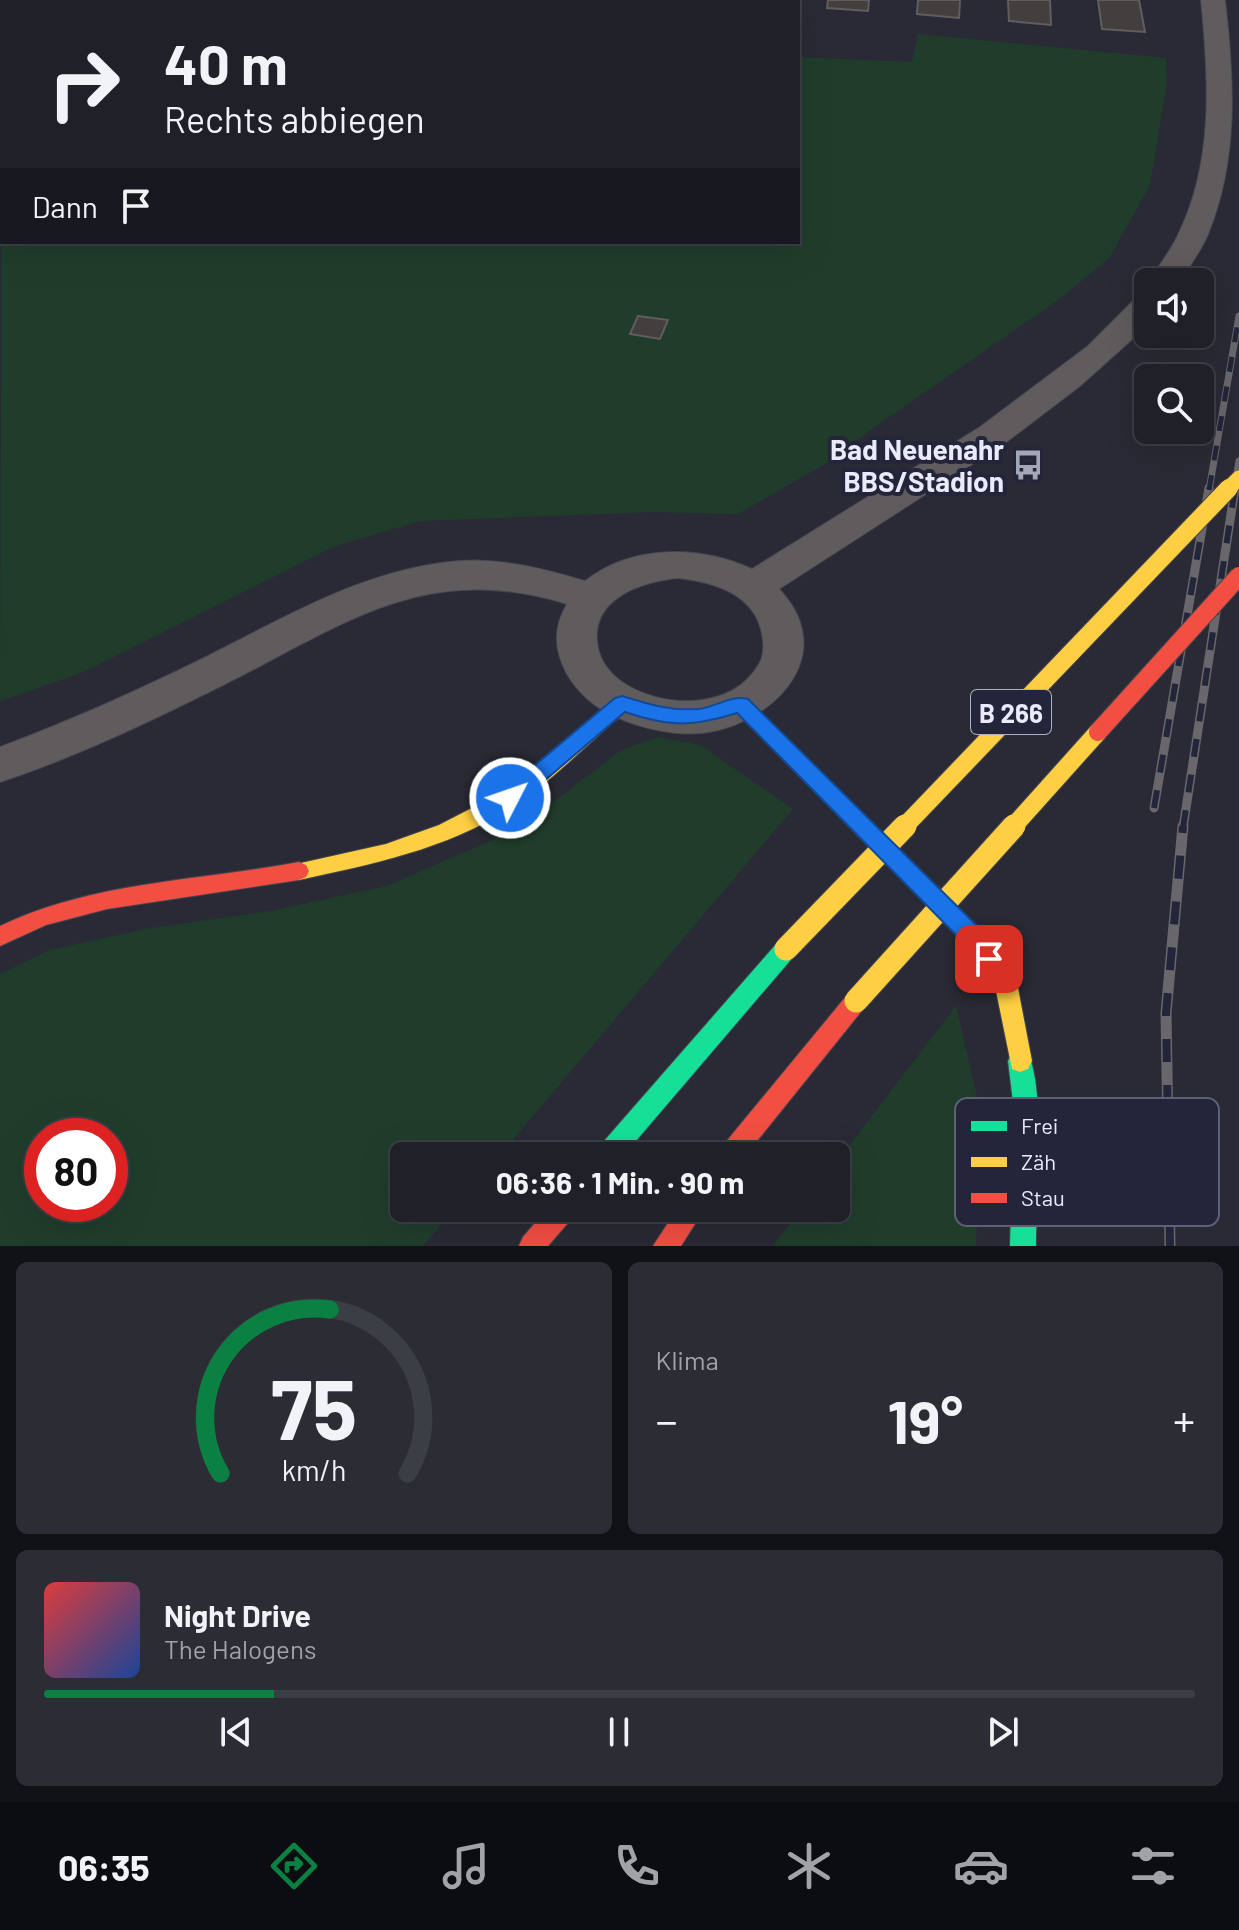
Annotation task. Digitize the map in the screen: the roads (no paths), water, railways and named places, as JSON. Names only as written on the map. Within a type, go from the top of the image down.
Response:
[{"type":"highway","name":"B 266","points":[[619,1142],[786,949],[1239,478]]},
{"type":"highway","name":"B 266","points":[[741,1142],[856,1001],[1239,576]]},
{"type":"highway","points":[[0,936],[45,916],[124,897],[257,880],[387,853],[446,831],[510,798],[622,703]]},
{"type":"highway","points":[[741,705],[971,935],[1006,983],[1025,1098]]},
{"type":"highway","points":[[532,1246],[552,1222]]},
{"type":"highway","points":[[666,1246],[683,1222]]},
{"type":"highway","points":[[1023,1246],[1024,1226]]},
{"type":"street","points":[[1172,268],[1193,234],[1206,199],[1218,144],[1220,95],[1213,0]]},
{"type":"street","points":[[753,587],[987,440],[1083,366],[1134,321]]},
{"type":"street","points":[[668,565],[699,565],[718,570],[753,587],[777,614],[784,647],[781,664],[772,679],[741,705],[713,714],[682,718],[661,716],[622,703],[597,685],[581,662],[577,628],[593,598],[621,577],[668,565]]},
{"type":"street","points":[[0,765],[50,747],[187,685],[358,599],[420,581],[459,575],[495,576],[555,586],[593,598]]},
{"type":"railway","points":[[1209,490],[1239,316]]},
{"type":"railway","points":[[1234,490],[1239,461]]},
{"type":"railway","points":[[1154,808],[1209,488]]},
{"type":"railway","points":[[1183,828],[1235,488]]},
{"type":"railway","points":[[1167,1098],[1166,1013],[1183,826]]},
{"type":"railway","points":[[1170,1226],[1170,1246]]},
{"type":"place","name":"Bad Neuenahr BBS/Stadion","points":[[1028,465]]}]
